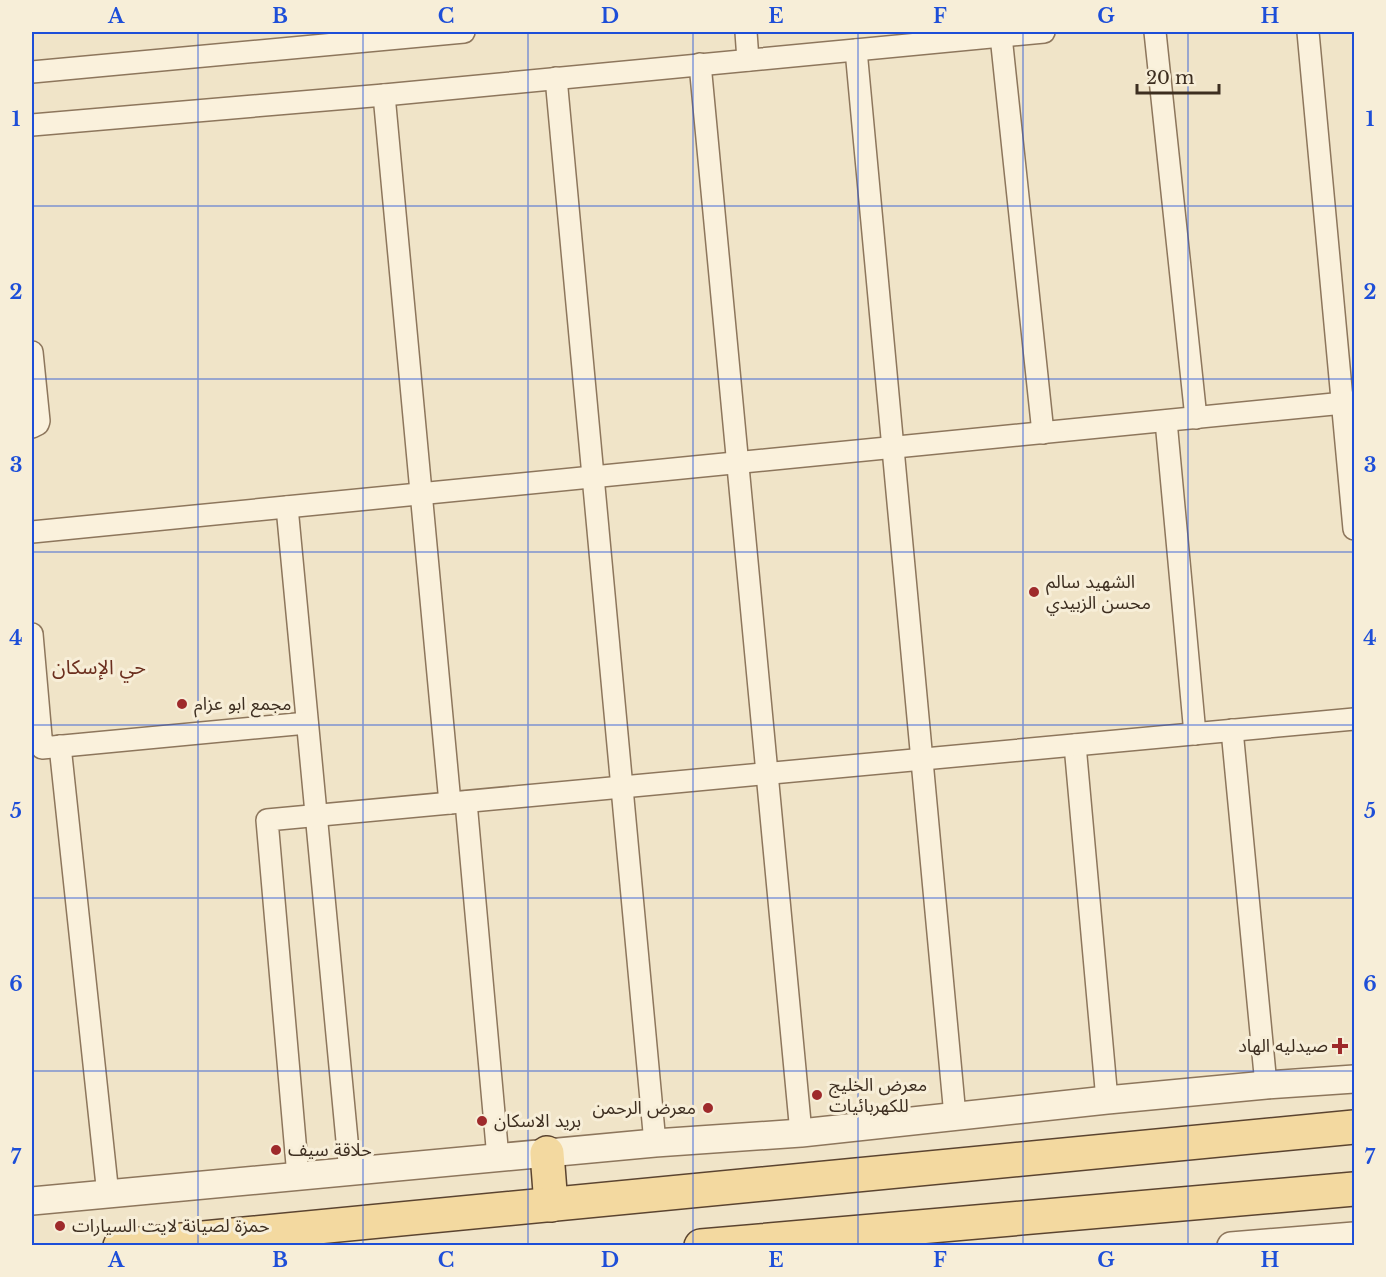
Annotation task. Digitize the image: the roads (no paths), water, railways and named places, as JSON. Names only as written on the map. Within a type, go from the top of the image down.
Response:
[{"type":"main road","points":[[120,1245],[1354,1127]]},
{"type":"main road","points":[[548,1153],[550,1205]]},
{"type":"main road","points":[[701,1245],[1354,1189]]},
{"type":"street","points":[[32,72],[464,32]]},
{"type":"street","points":[[746,32],[748,60]]},
{"type":"street","points":[[32,125],[384,95],[1044,32]]},
{"type":"street","points":[[1155,32],[1196,418]]},
{"type":"street","points":[[1308,32],[1349,403],[1354,529]]},
{"type":"street","points":[[1001,36],[1043,433]]},
{"type":"street","points":[[856,50],[955,1116]]},
{"type":"street","points":[[700,64],[801,1133]]},
{"type":"street","points":[[556,78],[655,1143]]},
{"type":"street","points":[[384,95],[421,494],[498,1158]]},
{"type":"street","points":[[32,352],[39,421],[32,427]]},
{"type":"street","points":[[32,532],[1349,403]]},
{"type":"street","points":[[1166,421],[1196,734]]},
{"type":"street","points":[[287,507],[350,1172]]},
{"type":"street","points":[[32,634],[35,700],[42,748],[307,723]]},
{"type":"street","points":[[298,1176],[267,820],[1354,719]]},
{"type":"street","points":[[1233,730],[1266,1085]]},
{"type":"street","points":[[1075,745],[1107,1100]]},
{"type":"street","points":[[60,746],[108,1195]]},
{"type":"street","points":[[32,1201],[655,1143],[801,1133],[1107,1100],[1354,1079]]},
{"type":"street","points":[[1231,1245],[1282,1244],[1354,1236]]},
{"type":"place","name":"الشهيد سالم محسن الزبيدي","points":[[1034,592]]},
{"type":"place","name":"مجمع ابو عزام","points":[[182,704]]},
{"type":"place","name":"صيدليه الهاد","points":[[1340,1046]]},
{"type":"place","name":"معرض الخليج للكهربائيات","points":[[817,1095]]},
{"type":"place","name":"معرض الرحمن","points":[[708,1108]]},
{"type":"place","name":"بريد الاسكان","points":[[482,1121]]},
{"type":"place","name":"حلاقة سيف","points":[[276,1150]]},
{"type":"place","name":"حمزة لصيانة لايت السيارات","points":[[60,1226]]},
{"type":"district","name":"حي الإسكان","points":[[99,667]]}]
